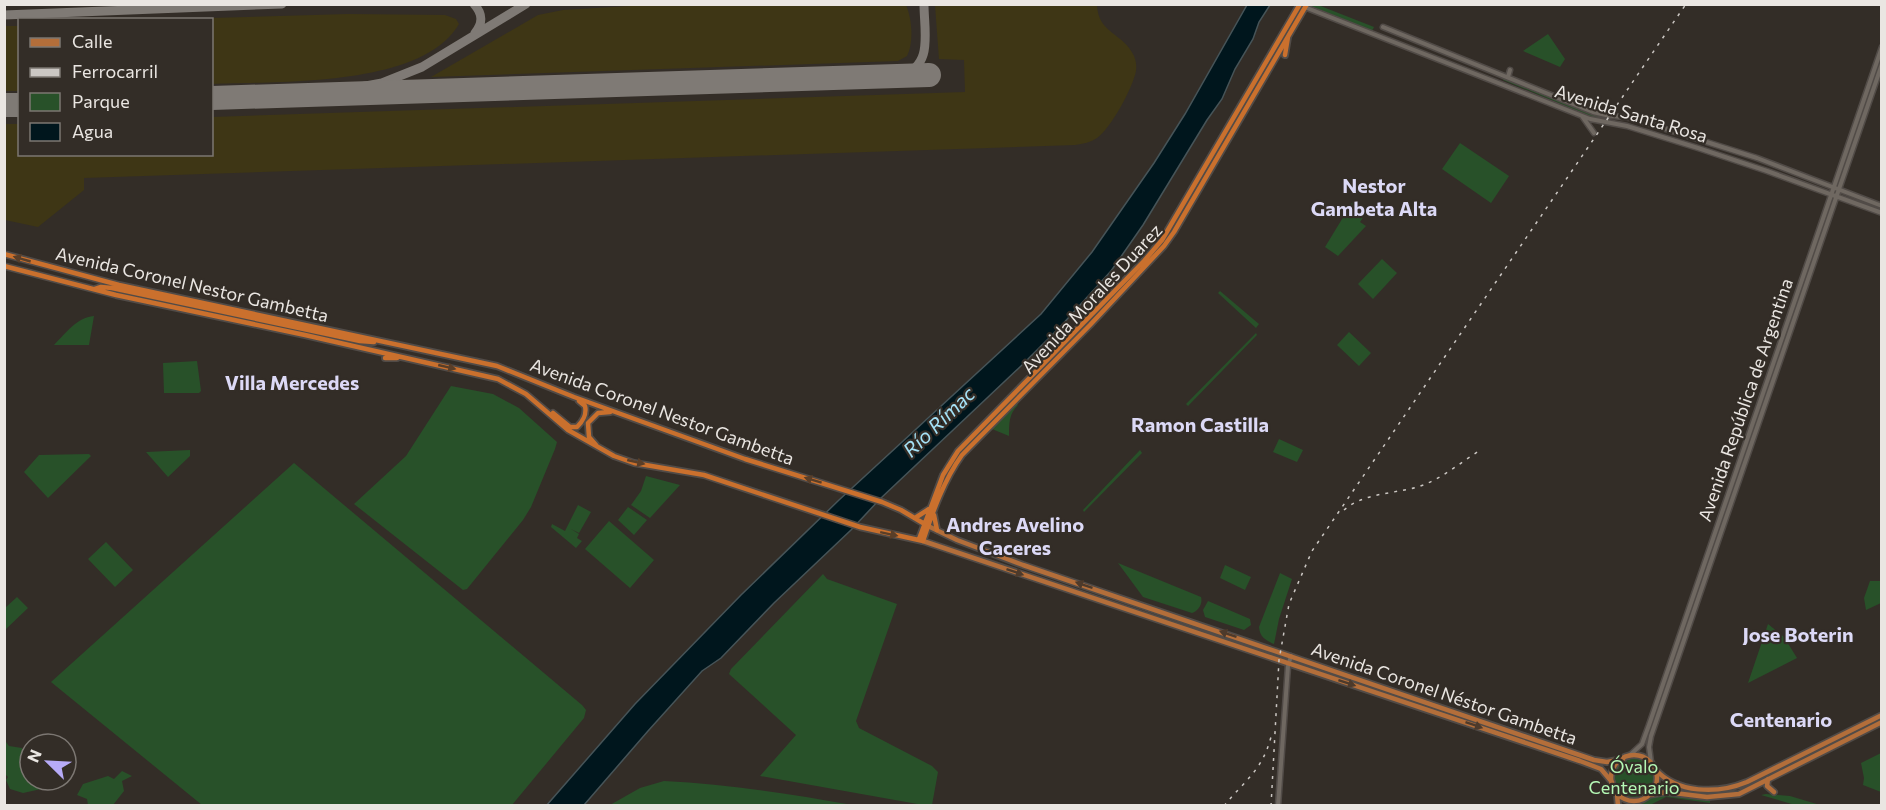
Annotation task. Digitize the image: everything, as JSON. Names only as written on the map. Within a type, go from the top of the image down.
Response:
[{"type":"highway","name":"Avenida Morales Duarez","points":[[932,511],[943,475],[964,444],[1162,240],[1300,4]]},
{"type":"highway","name":"Avenida Morales Duarez","points":[[921,540],[952,470],[969,447],[1090,325],[1164,246],[1307,6]]},
{"type":"highway","points":[[1285,55],[1289,34]]},
{"type":"highway","name":"Avenida Coronel Nestor Gambetta","points":[[4,254],[119,285],[497,366],[574,397],[745,459],[882,502],[926,525]]},
{"type":"highway","name":"Avenida Coronel Nestor Gambetta","points":[[4,266],[93,292],[105,292],[498,379],[519,389],[568,430],[607,453],[634,463],[704,475],[860,527],[921,540]]},
{"type":"highway","points":[[93,292],[101,287],[112,288],[360,341],[383,342]]},
{"type":"highway","points":[[541,406],[574,428],[582,422],[586,413],[585,406],[574,397]]},
{"type":"highway","points":[[607,453],[594,444],[589,437],[588,423],[598,413],[618,413]]},
{"type":"highway","points":[[915,518],[932,511],[937,530]]},
{"type":"main road","name":"Avenida Santa Rosa","points":[[1307,6],[1582,116],[1627,126],[1708,151],[1881,213]]},
{"type":"main road","name":"Avenida Santa Rosa","points":[[1383,27],[1600,114],[1631,118],[1757,158],[1881,206]]},
{"type":"main road","name":"Avenida República de Argentina","points":[[1836,190],[1881,47]]},
{"type":"main road","points":[[1459,67],[1462,59]]},
{"type":"main road","name":"Avenida República de Argentina","points":[[1651,762],[1649,745],[1661,698],[1881,64]]},
{"type":"main road","points":[[1508,77],[1510,70]]},
{"type":"main road","points":[[1582,116],[1594,133]]},
{"type":"main road","name":"Avenida Coronel Nestor Gambetta","points":[[926,525],[957,540],[1291,656]]},
{"type":"main road","name":"Avenida Coronel Nestor Gambetta","points":[[921,540],[1288,663]]},
{"type":"main road","points":[[957,540],[959,554]]},
{"type":"main road","points":[[1125,599],[1130,598],[1131,594]]},
{"type":"main road","points":[[1278,806],[1288,663],[1291,656]]},
{"type":"main road","name":"Avenida Coronel Néstor Gambetta","points":[[1291,656],[1594,760],[1611,762],[1623,759]]},
{"type":"main road","name":"Avenida Coronel Néstor Gambetta","points":[[1288,663],[1598,768],[1607,774],[1612,782]]},
{"type":"main road","points":[[1618,806],[1617,794],[1612,782],[1613,770],[1629,756],[1642,757],[1651,762],[1655,769],[1669,781],[1679,785],[1717,790],[1742,784],[1881,715]]},
{"type":"main road","points":[[1633,806],[1648,795],[1666,792],[1724,797],[1743,792],[1881,722]]},
{"type":"main road","name":"Avenida República de Argentina","points":[[1629,756],[1642,744],[1652,726]]},
{"type":"main road","points":[[1778,766],[1781,772]]},
{"type":"main road","points":[[1648,795],[1655,784],[1655,769]]},
{"type":"main road","points":[[1768,779],[1767,786],[1774,792]]},
{"type":"main road","points":[[1617,794],[1630,800],[1640,800]]},
{"type":"green space","points":[[1312,5],[1318,5],[1374,27],[1372,31]]},
{"type":"green space","points":[[1548,34],[1565,59],[1560,67],[1523,51]]},
{"type":"green space","points":[[1503,77],[1600,116],[1598,119],[1503,80]]},
{"type":"green space","points":[[1460,143],[1509,176],[1491,203],[1442,169]]},
{"type":"green space","points":[[1353,201],[1368,210],[1360,222],[1366,226],[1338,256],[1325,247]]},
{"type":"green space","points":[[1382,259],[1397,273],[1373,299],[1358,284]]},
{"type":"green space","points":[[1220,291],[1259,324],[1256,328],[1218,293]]},
{"type":"green space","points":[[94,316],[89,345],[54,345],[77,323]]},
{"type":"green space","points":[[1349,332],[1371,353],[1359,366],[1337,345]]},
{"type":"green space","points":[[1256,333],[1257,335],[1188,406],[1186,404]]},
{"type":"green space","points":[[197,361],[201,391],[199,393],[164,393],[163,363]]},
{"type":"green space","points":[[451,386],[493,394],[519,408],[557,442],[531,507],[523,520],[467,589],[463,590],[354,504],[406,456]]},
{"type":"green space","points":[[1016,402],[1018,405],[1010,419],[1009,436],[992,429]]},
{"type":"green space","points":[[1279,439],[1303,450],[1297,462],[1273,452]]},
{"type":"green space","points":[[190,450],[190,456],[168,477],[146,452]]},
{"type":"green space","points":[[1140,450],[1142,453],[1084,512],[1083,510]]},
{"type":"green space","points":[[89,454],[91,456],[48,498],[24,472],[39,455]]},
{"type":"green space","points":[[294,463],[586,710],[584,718],[512,805],[202,805],[51,682]]},
{"type":"green space","points":[[646,476],[680,485],[650,518],[631,505],[641,491]]},
{"type":"green space","points":[[578,505],[591,512],[579,533],[571,529],[579,534],[577,538],[582,541],[576,548],[551,527],[552,524],[565,531]]},
{"type":"green space","points":[[628,507],[647,520],[634,535],[618,520]]},
{"type":"green space","points":[[609,521],[654,560],[630,588],[585,549]]},
{"type":"green space","points":[[106,542],[133,570],[115,587],[88,559]]},
{"type":"green space","points":[[1118,563],[1201,597],[1200,607],[1192,613],[1143,597]]},
{"type":"green space","points":[[1225,565],[1251,577],[1245,590],[1220,578]]},
{"type":"green space","points":[[1280,573],[1292,579],[1279,619],[1274,644],[1264,638],[1259,627]]},
{"type":"green space","points":[[823,574],[827,579],[897,604],[856,721],[859,728],[932,766],[938,772],[932,805],[760,776],[796,735],[729,674],[731,669]]},
{"type":"green space","points":[[1870,581],[1881,581],[1881,603],[1866,610],[1864,598]]},
{"type":"green space","points":[[17,597],[28,608],[5,630],[5,608]]},
{"type":"green space","points":[[1208,601],[1250,619],[1251,625],[1244,630],[1205,617],[1203,610]]},
{"type":"green space","points":[[1768,624],[1784,637],[1797,658],[1748,683]]},
{"type":"green space","points":[[4,731],[9,746],[18,747],[18,791],[10,789],[6,780],[8,777],[5,774]]},
{"type":"green space","points":[[1881,753],[1881,792],[1863,785],[1861,763]]},
{"type":"green space","name":"Óvalo Centenario","points":[[1634,757],[1648,763],[1654,777],[1648,791],[1634,797],[1620,791],[1614,777],[1620,763]]},
{"type":"green space","points":[[122,771],[132,776],[122,781],[124,791],[113,805],[88,805],[87,799],[77,795],[83,784],[108,776],[114,779]]},
{"type":"green space","points":[[664,781],[759,790],[853,805],[610,805],[640,788]]},
{"type":"green space","points":[[1665,793],[1710,799],[1710,803],[1666,797],[1650,805],[1639,806],[1650,798]]},
{"type":"green space","points":[[1761,795],[1790,796],[1820,805],[1795,805]]},
{"type":"sand","points":[[646,5],[906,5],[911,24],[911,44],[907,56],[898,61],[431,77],[538,15],[563,10]]},
{"type":"sand","points":[[935,5],[1097,5],[1098,15],[1102,22],[1130,48],[1136,61],[1136,70],[1132,85],[1108,127],[1092,141],[1075,145],[84,178],[84,190],[38,227],[5,220],[5,124],[18,124],[18,156],[213,156],[213,117],[965,92],[964,60],[939,59]]},
{"type":"sand","points":[[348,14],[445,15],[456,19],[459,24],[440,45],[414,60],[381,70],[309,81],[213,84],[213,18],[209,18]]},
{"type":"sand","points":[[4,26],[18,26],[18,91],[5,91]]},
{"type":"water","name":"Río Rímac","points":[[1247,5],[1270,5],[1235,69],[1222,99],[1143,225],[1111,271],[1022,365],[880,499],[721,658],[702,671],[584,805],[546,806],[635,704],[741,595],[839,500],[1041,314],[1092,252],[1154,163],[1185,114]]},
{"type":"taxiway","points":[[4,15],[282,4]]},
{"type":"taxiway","points":[[474,4],[481,18],[475,33]]},
{"type":"taxiway","points":[[322,94],[382,83],[422,67],[526,4]]},
{"type":"taxiway","points":[[900,76],[918,65],[923,56],[925,47],[924,4]]},
{"type":"runway","points":[[213,98],[929,75]]},
{"type":"runway","points":[[4,105],[18,105]]},
{"type":"railway","points":[[1271,806],[1279,660],[1289,604],[1312,551],[1686,4]]},
{"type":"railway","points":[[1344,510],[1363,499],[1428,483],[1479,451]]},
{"type":"railway","points":[[1224,806],[1258,767],[1271,737]]},
{"type":"district","name":"Nestor Gambeta Alta","points":[[1374,198]]},
{"type":"district","name":"Villa Mercedes","points":[[292,383]]},
{"type":"district","name":"Ramon Castilla","points":[[1200,425]]},
{"type":"district","name":"Andres Avelino Caceres","points":[[1015,536]]},
{"type":"district","name":"Jose Boterin","points":[[1798,635]]},
{"type":"district","name":"Centenario","points":[[1781,720]]}]
